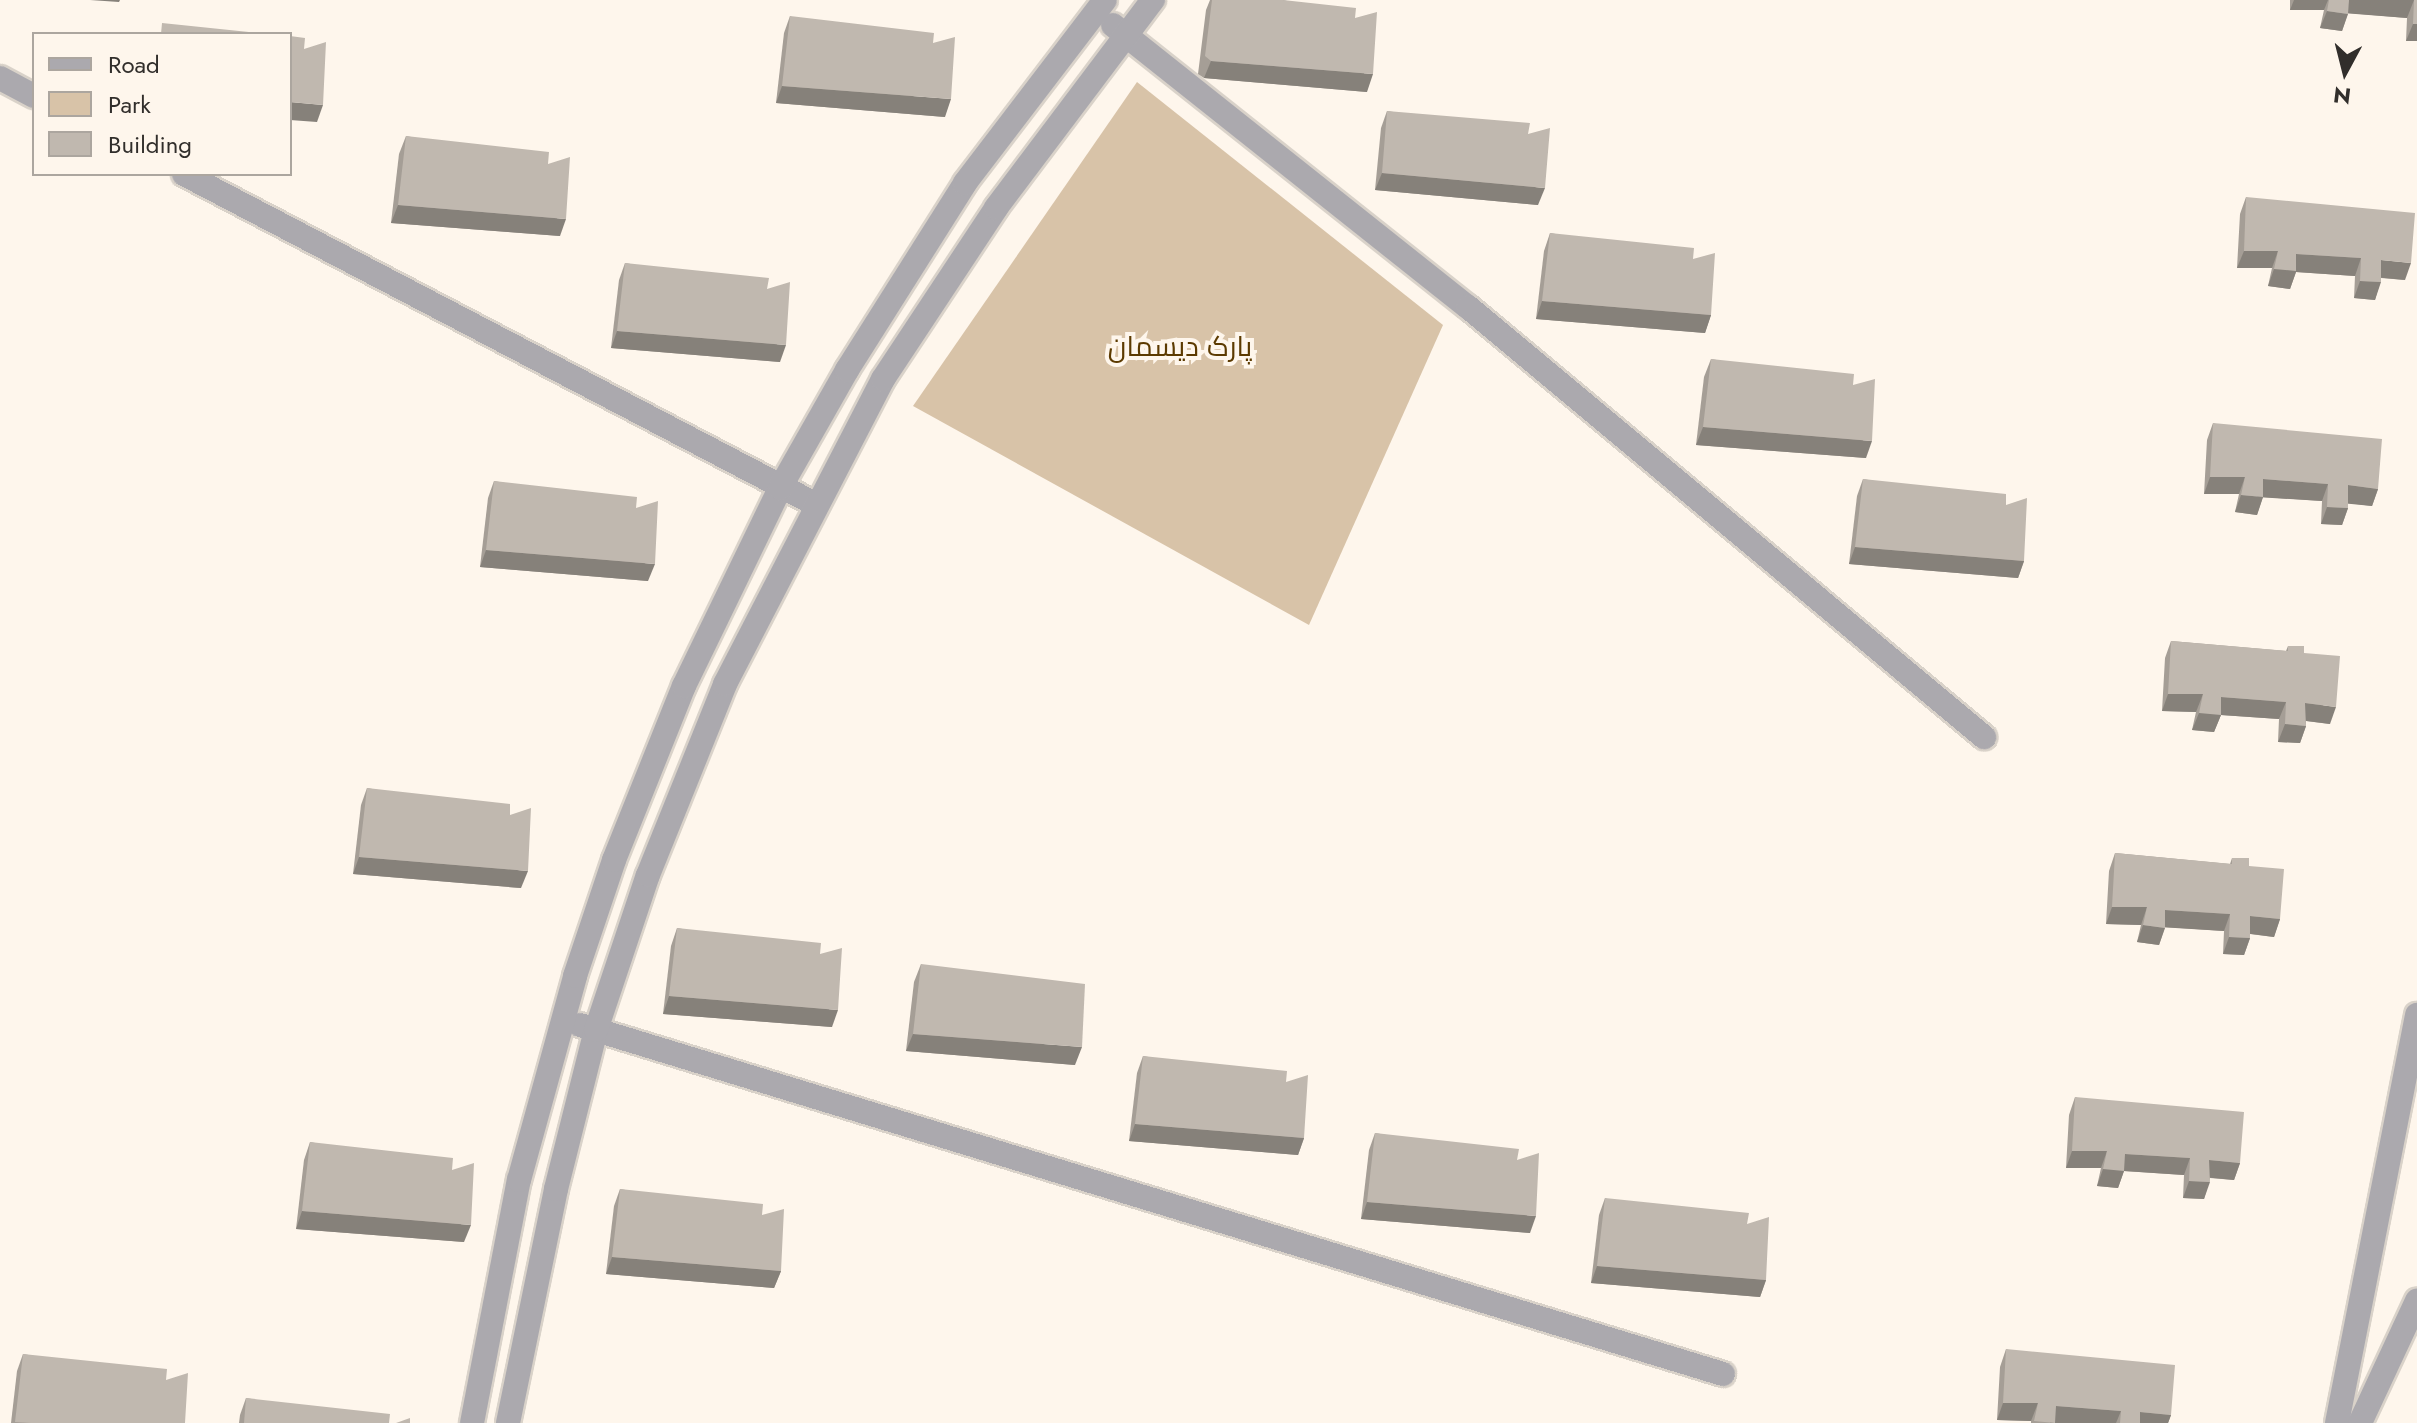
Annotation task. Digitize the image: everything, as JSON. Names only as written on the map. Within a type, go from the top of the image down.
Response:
[{"type":"street","points":[[508,1423],[529,1309],[596,1030],[648,875],[725,684],[892,366],[996,208],[1123,35],[1153,0]]},
{"type":"street","points":[[472,1423],[516,1195],[562,1020],[614,860],[678,700],[780,488],[847,370],[965,183],[1101,4],[1123,35],[1468,307],[1984,737]]},
{"type":"street","points":[[0,78],[32,95]]},
{"type":"street","points":[[188,176],[817,505]]},
{"type":"street","points":[[2337,1423],[2417,1015]]},
{"type":"street","points":[[562,1020],[1723,1374]]},
{"type":"street","points":[[2360,1423],[2417,1301]]},
{"type":"green space","name":"پارک دیسمان","points":[[1137,82],[1443,325],[1309,625],[913,406]]},
{"type":"building","points":[[1212,0],[1283,0],[1356,8],[1355,18],[1377,12],[1373,74],[1211,61],[1205,56]]},
{"type":"building","points":[[2329,0],[2349,0],[2348,14],[2327,11]]},
{"type":"building","points":[[2414,0],[2417,0],[2417,24],[2413,24]]},
{"type":"building","points":[[790,16],[934,33],[933,43],[955,37],[951,99],[782,86]]},
{"type":"building","points":[[162,23],[249,32],[161,32]]},
{"type":"building","points":[[292,36],[305,38],[304,49],[326,42],[323,105],[292,102]]},
{"type":"building","points":[[1387,111],[1530,123],[1528,134],[1550,128],[1545,188],[1382,173]]},
{"type":"building","points":[[406,136],[549,152],[548,164],[570,157],[566,219],[398,205]]},
{"type":"building","points":[[2246,197],[2415,213],[2411,263],[2381,260],[2381,282],[2360,281],[2361,258],[2296,254],[2296,271],[2274,269],[2278,251],[2244,251]]},
{"type":"building","points":[[1550,233],[1694,248],[1693,259],[1715,253],[1711,315],[1542,301]]},
{"type":"building","points":[[625,263],[769,278],[767,289],[790,282],[786,345],[617,331]]},
{"type":"building","points":[[1711,359],[1854,374],[1853,385],[1875,379],[1872,441],[1703,427]]},
{"type":"building","points":[[2213,423],[2382,439],[2378,489],[2348,485],[2348,508],[2327,507],[2328,484],[2263,479],[2263,497],[2241,495],[2245,477],[2210,477]]},
{"type":"building","points":[[1863,479],[2006,494],[2006,505],[2027,498],[2024,561],[1855,547]]},
{"type":"building","points":[[494,481],[637,497],[636,508],[658,501],[655,564],[486,550]]},
{"type":"building","points":[[2171,641],[2288,651],[2288,646],[2304,646],[2304,653],[2340,656],[2336,707],[2305,703],[2306,726],[2285,724],[2286,702],[2221,697],[2221,715],[2199,713],[2203,694],[2168,694]]},
{"type":"building","points":[[367,788],[510,804],[510,815],[531,808],[528,871],[359,857]]},
{"type":"building","points":[[2115,853],[2232,864],[2232,858],[2249,858],[2249,866],[2284,869],[2280,919],[2250,916],[2250,938],[2229,937],[2230,914],[2165,910],[2165,928],[2143,925],[2147,907],[2112,907]]},
{"type":"building","points":[[677,928],[821,943],[820,954],[842,948],[838,1010],[669,996]]},
{"type":"building","points":[[921,964],[1085,984],[1082,1047],[913,1034]]},
{"type":"building","points":[[1143,1056],[1287,1071],[1286,1082],[1308,1075],[1304,1138],[1135,1124]]},
{"type":"building","points":[[2075,1097],[2244,1112],[2240,1163],[2209,1160],[2210,1182],[2189,1181],[2190,1158],[2125,1154],[2124,1171],[2103,1169],[2107,1151],[2072,1151]]},
{"type":"building","points":[[1375,1133],[1519,1149],[1517,1160],[1539,1153],[1536,1216],[1367,1202]]},
{"type":"building","points":[[310,1142],[453,1158],[452,1170],[474,1163],[471,1225],[302,1211]]},
{"type":"building","points":[[620,1189],[763,1204],[762,1215],[784,1209],[781,1271],[612,1257]]},
{"type":"building","points":[[1605,1198],[1749,1213],[1747,1224],[1769,1217],[1766,1280],[1597,1266]]},
{"type":"building","points":[[2006,1349],[2175,1365],[2171,1415],[2140,1412],[2140,1423],[2120,1423],[2121,1411],[2056,1406],[2055,1423],[2034,1421],[2038,1403],[2003,1403]]},
{"type":"building","points":[[23,1354],[167,1369],[166,1380],[188,1373],[185,1423],[15,1422]]},
{"type":"building","points":[[246,1398],[390,1414],[389,1423],[244,1423]]}]
